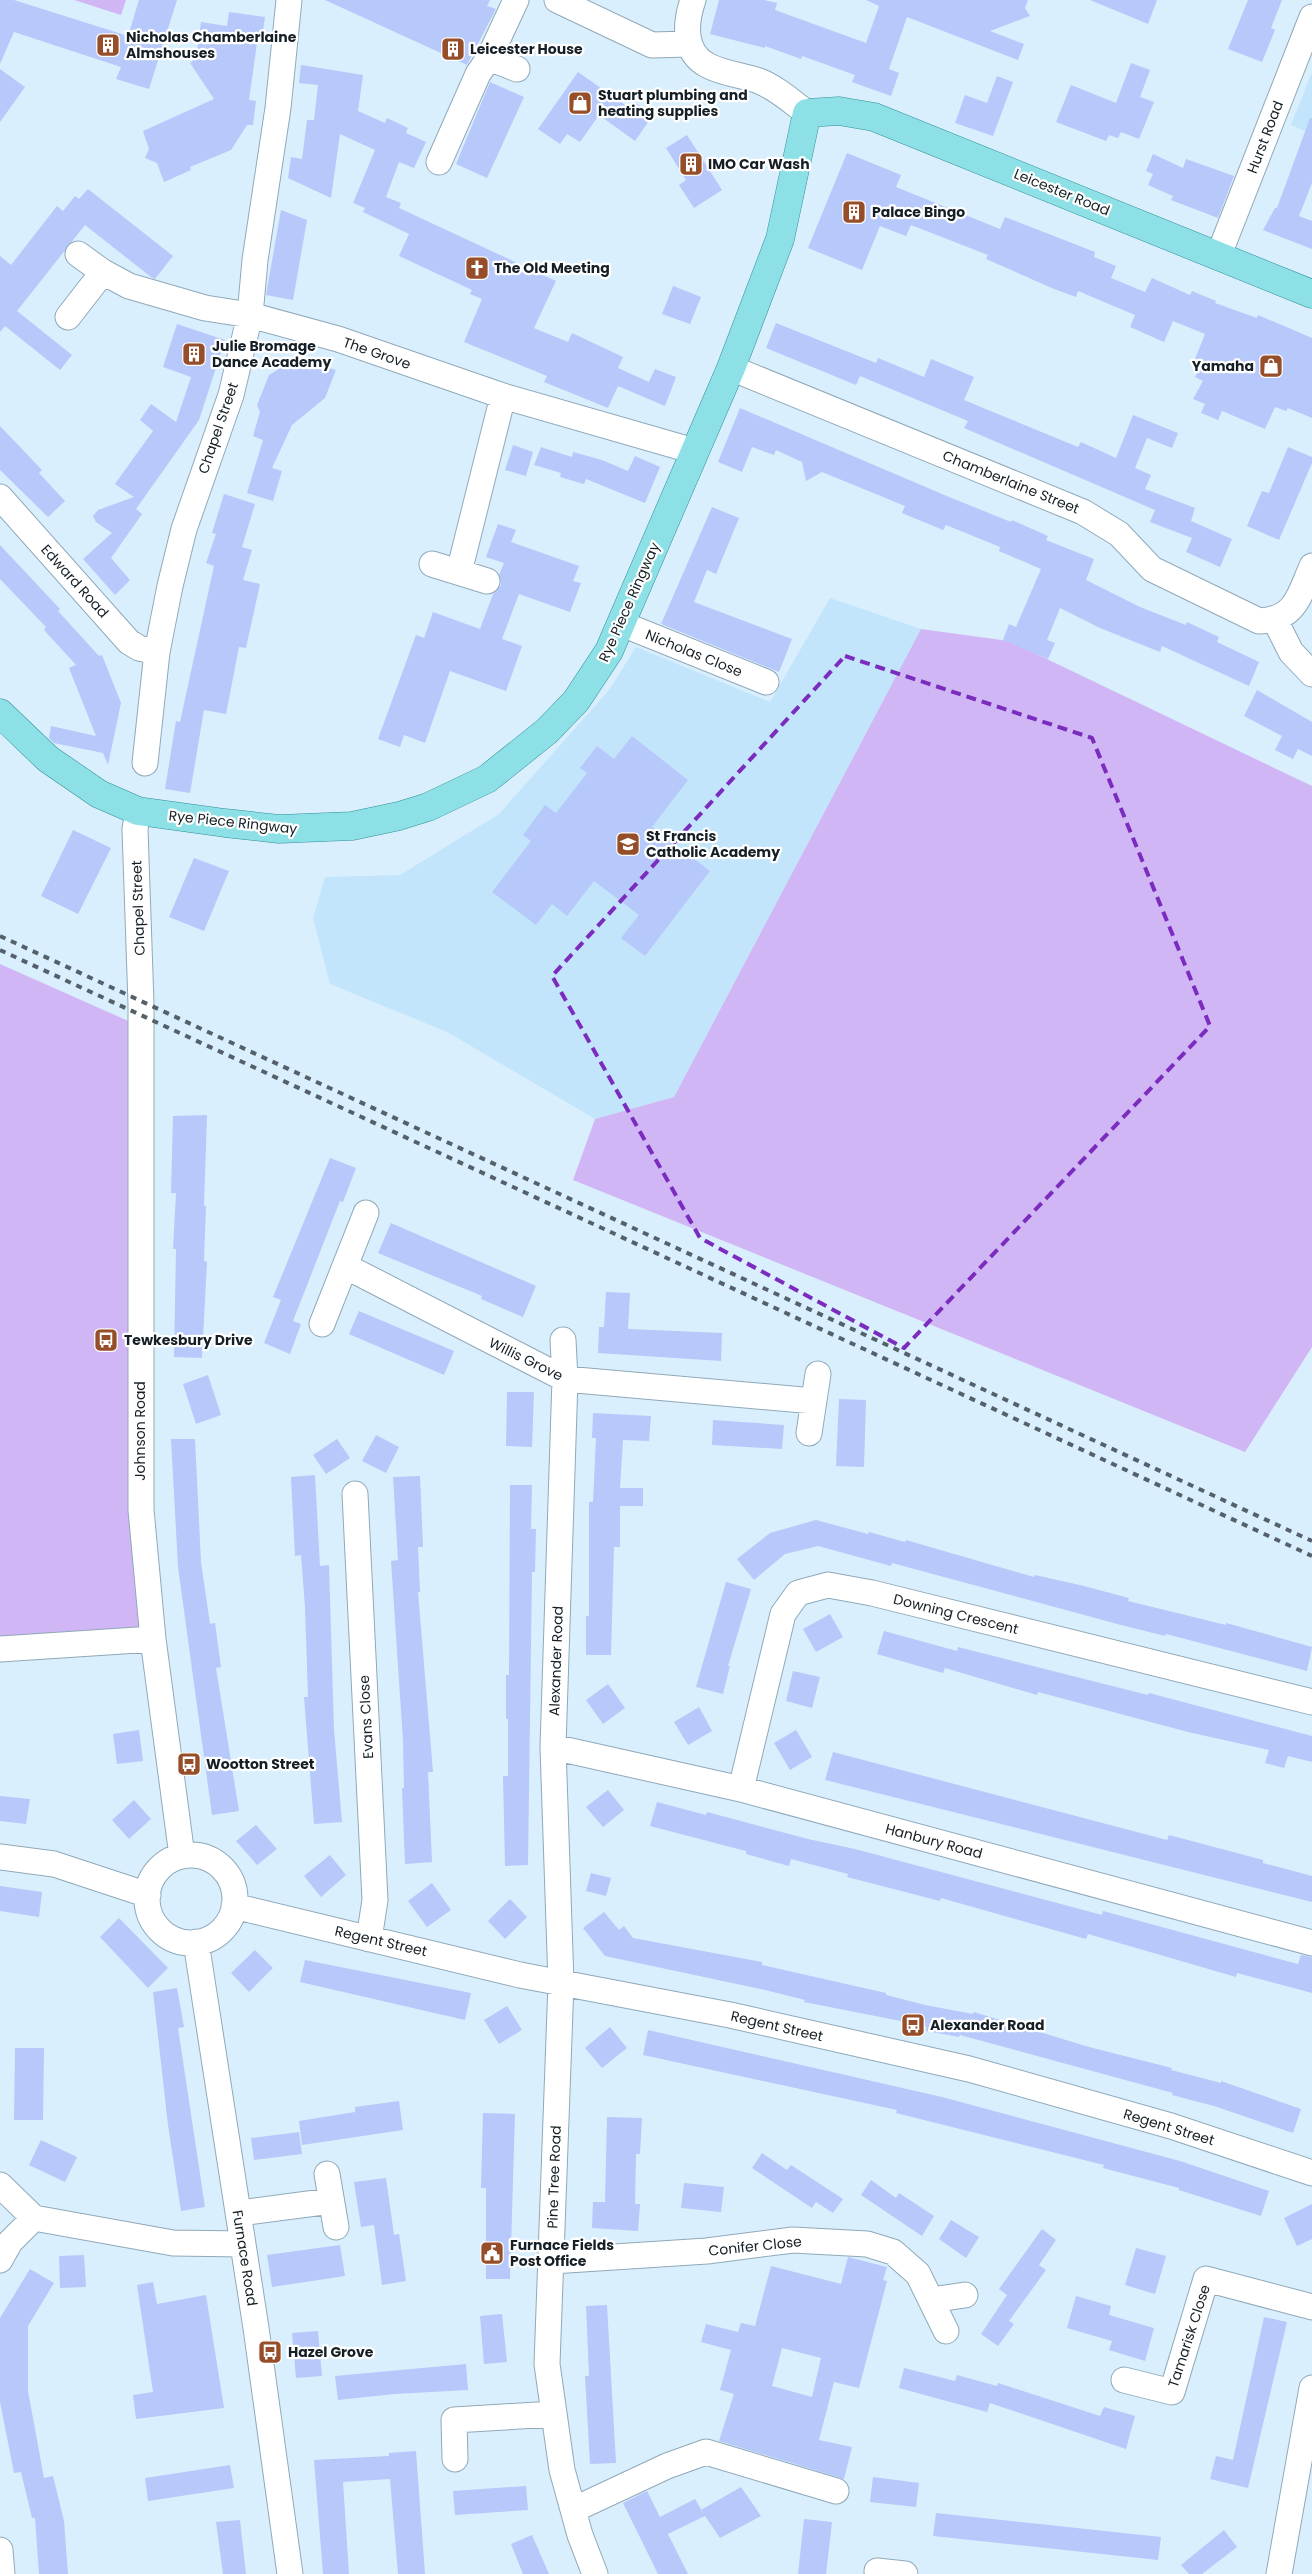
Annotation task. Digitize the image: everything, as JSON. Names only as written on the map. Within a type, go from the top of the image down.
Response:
[{"type":"main road","name":"Leicester Road","points":[[807,113],[839,111],[874,117],[1312,294]]},
{"type":"main road","name":"Rye Piece Ringway","points":[[0,713],[62,770],[99,794],[138,811],[279,829],[323,829],[352,826],[399,816],[428,807],[487,779],[547,731],[576,701],[594,676],[622,624],[694,451],[731,368],[780,238],[807,113]]},
{"type":"street","name":"Chapel Street","points":[[145,763],[157,652],[184,529],[231,395],[250,315],[255,260],[278,108],[290,0]]},
{"type":"street","points":[[439,162],[478,74],[489,58],[516,0]]},
{"type":"street","points":[[557,0],[652,45],[689,44]]},
{"type":"street","points":[[693,0],[688,19],[689,44],[696,56],[707,66],[770,86],[807,113]]},
{"type":"street","name":"Hurst Road","points":[[1218,257],[1312,17]]},
{"type":"street","points":[[489,58],[516,69]]},
{"type":"street","name":"The Grove","points":[[78,254],[103,272],[129,286],[205,308],[250,315],[338,339],[503,396],[694,451]]},
{"type":"street","points":[[68,317],[103,272]]},
{"type":"street","name":"Chamberlaine Street","points":[[731,368],[1084,512],[1119,534],[1152,570],[1259,622],[1275,620]]},
{"type":"street","points":[[459,572],[503,396]]},
{"type":"street","name":"Edward Road","points":[[0,497],[129,642],[139,648],[157,652]]},
{"type":"street","points":[[432,564],[488,581]]},
{"type":"street","points":[[1312,566],[1293,608],[1275,620],[1291,652],[1312,674]]},
{"type":"street","name":"Nicholas Close","points":[[622,624],[766,682]]},
{"type":"street","name":"Chapel Street","points":[[138,811],[135,828],[141,1004]]},
{"type":"street","name":"Johnson Road","points":[[141,1004],[140,1510],[153,1639],[182,1856]]},
{"type":"street","points":[[322,1324],[366,1212]]},
{"type":"street","name":"Willis Grove","points":[[345,1266],[565,1379],[814,1401]]},
{"type":"street","name":"Alexander Road","points":[[561,1983],[554,1747],[565,1379],[564,1340]]},
{"type":"street","points":[[809,1433],[818,1374]]},
{"type":"street","name":"Evans Close","points":[[355,1494],[375,1900],[369,1938]]},
{"type":"street","name":"Downing Crescent","points":[[741,1789],[783,1614],[798,1593],[828,1585],[872,1593],[1312,1702]]},
{"type":"street","points":[[0,1650],[153,1639]]},
{"type":"street","name":"Hanbury Road","points":[[554,1747],[741,1789],[1312,1943]]},
{"type":"street","points":[[194,1855],[217,1863],[232,1882],[234,1906],[231,1917],[217,1934],[196,1942],[171,1938],[160,1930],[153,1920],[148,1895],[151,1882],[158,1870],[169,1861],[182,1856],[194,1855]]},
{"type":"street","points":[[0,1857],[54,1864],[148,1895]]},
{"type":"street","name":"Regent Street","points":[[234,1906],[561,1983],[730,2015],[969,2069],[1171,2126],[1312,2173]]},
{"type":"street","name":"Furnace Road","points":[[196,1942],[225,2140],[239,2213],[290,2574]]},
{"type":"street","name":"Pine Tree Road","points":[[561,1983],[547,2364],[562,2470],[573,2510],[595,2574]]},
{"type":"street","points":[[327,2174],[336,2227]]},
{"type":"street","points":[[0,2185],[34,2218],[173,2243],[243,2244]]},
{"type":"street","points":[[239,2213],[331,2201]]},
{"type":"street","points":[[0,2260],[10,2242],[34,2218]]},
{"type":"street","name":"Conifer Close","points":[[552,2262],[707,2251],[792,2240],[867,2244],[893,2252],[918,2274],[946,2332]]},
{"type":"street","name":"Tamarisk Close","points":[[1124,2380],[1172,2392],[1206,2279],[1312,2307]]},
{"type":"street","points":[[932,2300],[965,2295]]},
{"type":"street","points":[[1278,2574],[1308,2400],[1312,2388]]},
{"type":"street","points":[[455,2459],[454,2420],[553,2414]]},
{"type":"street","points":[[573,2510],[667,2466],[706,2452],[836,2491]]},
{"type":"street","points":[[0,2550],[2,2574]]},
{"type":"street","points":[[877,2571],[905,2574]]},
{"type":"highlighted area","points":[[845,656],[1092,738],[1210,1026],[904,1348],[700,1238],[552,976]]},
{"type":"shaded area","points":[[74,0],[126,0],[121,15]]},
{"type":"shaded area","points":[[1312,72],[1312,134],[1291,125]]},
{"type":"shaded area","name":"St Francis Catholic Academy","points":[[830,598],[921,629],[674,1097],[595,1119],[447,1032],[330,984],[313,918],[325,877],[400,875],[499,814],[609,690],[636,647],[770,702]]},
{"type":"shaded area","points":[[921,629],[1009,641],[1312,786],[1312,1347],[1245,1452],[573,1180],[595,1119],[674,1097]]},
{"type":"shaded area","points":[[0,964],[135,1024],[147,1634],[0,1643]]},
{"type":"building","name":"Nicholas Chamberlaine Almshouses","points":[[0,0],[14,0],[128,36],[139,0],[177,0],[149,89],[116,79],[121,67],[14,32],[0,64]]},
{"type":"building","name":"Leicester House","points":[[325,0],[490,0],[487,6],[496,9],[467,65]]},
{"type":"building","points":[[719,0],[764,0],[777,3],[775,10],[866,43],[879,6],[866,0],[1028,0],[1025,8],[1030,16],[990,31],[1024,44],[1018,60],[907,17],[889,69],[899,73],[891,96],[852,82],[855,75],[802,56],[801,59],[765,46],[765,48],[710,34]]},
{"type":"building","points":[[1090,0],[1157,0],[1148,24]]},
{"type":"building","points":[[1248,0],[1282,0],[1271,28],[1275,30],[1262,62],[1228,49]]},
{"type":"building","points":[[229,12],[265,17],[261,44],[257,43],[249,100],[256,101],[253,125],[247,125],[231,150],[190,167],[191,170],[164,182],[157,163],[145,158],[149,149],[143,131],[214,99],[190,63],[196,58],[201,22],[227,26]]},
{"type":"building","points":[[1131,63],[1150,70],[1140,97],[1154,102],[1139,139],[1121,132],[1118,138],[1109,135],[1106,141],[1056,122],[1071,85],[1116,103]]},
{"type":"building","points":[[301,65],[363,75],[358,111],[385,123],[387,118],[408,128],[406,133],[426,142],[414,168],[399,162],[386,197],[401,203],[399,208],[556,281],[534,328],[568,342],[572,333],[623,357],[618,368],[649,382],[655,369],[676,377],[665,406],[618,386],[608,408],[544,382],[547,376],[464,342],[482,299],[470,294],[472,290],[399,256],[409,234],[363,212],[365,208],[353,203],[375,150],[340,134],[331,198],[288,178],[291,157],[302,159],[307,120],[314,120],[318,85],[299,83]]},
{"type":"building","points":[[0,69],[25,87],[0,122]]},
{"type":"building","points":[[578,72],[628,107],[633,101],[653,115],[635,141],[599,115],[580,142],[567,134],[560,144],[538,129]]},
{"type":"building","points":[[997,76],[1013,82],[993,136],[955,123],[965,95],[987,103]]},
{"type":"building","points":[[490,82],[524,97],[487,178],[456,164]]},
{"type":"building","points":[[1310,118],[1312,118],[1312,183],[1299,216],[1312,221],[1312,249],[1263,230],[1275,208],[1277,208]]},
{"type":"building","name":"IMO Car Wash","points":[[687,135],[722,190],[694,208],[679,185],[686,180],[666,148]]},
{"type":"building","points":[[847,153],[901,175],[896,187],[1000,229],[1005,217],[1095,252],[1094,257],[1116,266],[1111,278],[1145,292],[1152,278],[1190,295],[1192,291],[1216,301],[1215,303],[1257,318],[1258,315],[1312,338],[1312,418],[1288,408],[1286,411],[1275,407],[1265,429],[1222,411],[1218,420],[1201,413],[1205,404],[1193,399],[1203,381],[1195,377],[1202,362],[1195,359],[1205,334],[1173,321],[1164,342],[1130,327],[1135,315],[1078,291],[1076,297],[1054,289],[986,259],[988,255],[911,225],[906,236],[880,226],[862,270],[808,248]]},
{"type":"building","points":[[1153,154],[1183,168],[1186,159],[1234,176],[1218,218],[1171,200],[1173,196],[1148,185],[1153,174],[1146,171]]},
{"type":"building","points":[[88,189],[173,256],[155,279],[85,225],[17,311],[72,355],[60,370],[5,326],[0,332],[0,256],[11,265],[57,206],[63,211],[75,196],[79,199]]},
{"type":"building","points":[[281,210],[307,220],[293,300],[266,295]]},
{"type":"building","points":[[673,286],[701,297],[690,324],[662,314]]},
{"type":"building","points":[[776,323],[876,363],[878,358],[924,377],[931,359],[974,377],[964,400],[1078,447],[1081,442],[1116,458],[1133,415],[1178,433],[1172,448],[1147,438],[1135,468],[1151,475],[1145,489],[1195,508],[1191,521],[1232,539],[1220,567],[1186,552],[1192,538],[1150,522],[1155,510],[964,428],[968,421],[860,376],[856,385],[766,348]]},
{"type":"building","points":[[177,324],[225,340],[199,420],[136,509],[142,514],[111,558],[130,580],[115,595],[83,559],[112,533],[96,522],[93,516],[98,510],[134,497],[115,484],[153,431],[140,420],[151,404],[176,422],[191,377],[163,367]]},
{"type":"building","points":[[297,358],[336,370],[325,398],[292,425],[272,468],[282,471],[273,501],[247,493],[263,440],[253,436],[260,412],[257,405],[269,375]]},
{"type":"building","points":[[740,408],[949,497],[1011,522],[1012,520],[1048,536],[1046,540],[1094,559],[1086,580],[1140,607],[1186,625],[1187,622],[1219,637],[1217,642],[1259,662],[1249,686],[1162,646],[1160,652],[1100,628],[1060,608],[1047,640],[1055,643],[1048,659],[1003,640],[1009,624],[1016,627],[1041,569],[999,551],[1000,547],[946,525],[943,530],[902,513],[905,506],[822,472],[806,481],[802,462],[776,450],[774,455],[752,447],[742,472],[718,462]]},
{"type":"building","points":[[0,426],[42,470],[39,473],[65,501],[48,517],[0,470]]},
{"type":"building","points":[[513,445],[533,452],[526,476],[505,470]]},
{"type":"building","points":[[541,447],[572,457],[573,452],[602,460],[628,471],[635,456],[660,467],[645,503],[586,479],[584,484],[560,477],[561,473],[534,465]]},
{"type":"building","points":[[1288,447],[1312,457],[1312,463],[1279,540],[1247,526],[1262,491],[1269,493]]},
{"type":"building","points":[[224,494],[255,504],[242,547],[252,550],[243,580],[260,584],[246,648],[239,647],[226,714],[204,710],[190,793],[165,789],[176,721],[180,722],[214,566],[206,563],[216,534],[212,533]]},
{"type":"building","points":[[712,507],[739,518],[716,574],[707,570],[694,602],[792,639],[779,672],[661,624]]},
{"type":"building","points":[[498,524],[516,530],[511,542],[579,566],[573,581],[581,583],[570,612],[519,594],[502,639],[522,646],[506,691],[450,671],[425,743],[404,735],[400,747],[378,739],[416,635],[424,638],[433,612],[480,629],[493,594],[501,585],[499,575],[504,563],[486,557]]},
{"type":"building","points":[[0,545],[60,609],[58,611],[99,656],[102,655],[121,703],[108,765],[103,753],[54,743],[49,738],[51,726],[96,736],[69,668],[76,665],[44,630],[46,627],[0,579]]},
{"type":"building","points":[[1257,690],[1312,722],[1312,756],[1298,749],[1293,759],[1275,750],[1282,736],[1244,716]]},
{"type":"building","points":[[632,736],[688,780],[652,827],[710,871],[645,956],[621,938],[639,915],[594,881],[567,916],[552,904],[536,925],[492,892],[531,841],[523,835],[545,805],[556,813],[587,773],[580,768],[597,746],[614,759]]},
{"type":"building","points":[[73,830],[111,848],[78,914],[41,896]]},
{"type":"building","points":[[194,858],[229,871],[204,931],[169,917]]},
{"type":"building","points":[[207,1115],[204,1261],[207,1262],[202,1358],[174,1357],[176,1249],[173,1249],[176,1193],[171,1193],[173,1116]]},
{"type":"building","points":[[330,1158],[356,1168],[343,1202],[340,1201],[293,1321],[301,1324],[290,1354],[264,1343],[281,1300],[273,1297]]},
{"type":"building","points":[[391,1223],[536,1286],[523,1317],[481,1299],[482,1296],[378,1253]]},
{"type":"building","points":[[606,1292],[630,1293],[628,1329],[722,1333],[721,1361],[598,1353],[599,1327],[604,1327]]},
{"type":"building","points":[[359,1311],[454,1351],[444,1375],[349,1334]]},
{"type":"building","points":[[208,1375],[221,1415],[196,1424],[183,1384]]},
{"type":"building","points":[[507,1392],[534,1392],[532,1447],[506,1446]]},
{"type":"building","points":[[839,1399],[866,1400],[864,1467],[836,1466]]},
{"type":"building","points":[[593,1413],[651,1416],[649,1441],[623,1440],[620,1488],[643,1488],[643,1506],[620,1506],[620,1547],[614,1547],[611,1655],[586,1655],[586,1616],[589,1616],[589,1502],[593,1502],[596,1438],[592,1438]]},
{"type":"building","points":[[713,1420],[784,1425],[782,1449],[712,1445]]},
{"type":"building","points":[[376,1435],[399,1447],[386,1473],[362,1461]]},
{"type":"building","points":[[171,1439],[195,1439],[201,1562],[210,1624],[215,1623],[221,1667],[216,1668],[239,1811],[212,1815],[178,1567]]},
{"type":"building","points":[[337,1439],[350,1458],[326,1474],[313,1455]]},
{"type":"building","points":[[315,1475],[320,1566],[329,1565],[334,1730],[342,1822],[314,1824],[304,1697],[308,1697],[305,1607],[301,1555],[295,1556],[291,1477]]},
{"type":"building","points":[[420,1476],[423,1547],[418,1547],[420,1592],[418,1592],[433,1772],[428,1772],[432,1862],[405,1864],[402,1788],[404,1788],[403,1741],[391,1561],[398,1560],[393,1477]]},
{"type":"building","points":[[510,1485],[532,1485],[531,1529],[536,1529],[535,1572],[532,1572],[528,1865],[505,1866],[503,1776],[508,1776],[506,1675],[509,1675]]},
{"type":"building","points":[[816,1520],[868,1534],[869,1532],[905,1542],[906,1540],[1034,1577],[1035,1575],[1084,1586],[1129,1598],[1128,1601],[1226,1625],[1226,1623],[1312,1647],[1307,1671],[1166,1634],[1165,1636],[1121,1625],[892,1563],[891,1566],[818,1546],[785,1554],[754,1580],[737,1559],[770,1533]]},
{"type":"building","points":[[726,1582],[751,1589],[728,1666],[730,1666],[723,1694],[696,1687]]},
{"type":"building","points":[[830,1614],[843,1637],[816,1652],[803,1629]]},
{"type":"building","points":[[884,1631],[957,1651],[958,1647],[1148,1695],[1149,1693],[1312,1736],[1312,1762],[1288,1756],[1284,1768],[1265,1763],[1269,1750],[1188,1732],[1038,1692],[1037,1695],[945,1668],[943,1673],[877,1654]]},
{"type":"building","points":[[793,1671],[820,1677],[812,1708],[786,1701]]},
{"type":"building","points":[[608,1684],[625,1708],[603,1724],[586,1700]]},
{"type":"building","points":[[699,1707],[712,1731],[688,1745],[674,1722]]},
{"type":"building","points":[[139,1730],[143,1761],[117,1764],[113,1734]]},
{"type":"building","points":[[796,1730],[812,1757],[790,1770],[774,1743]]},
{"type":"building","points":[[833,1752],[1167,1840],[1169,1835],[1263,1860],[1263,1863],[1312,1876],[1312,1902],[825,1780]]},
{"type":"building","points":[[608,1790],[624,1810],[603,1827],[586,1807]]},
{"type":"building","points":[[0,1796],[30,1799],[26,1824],[0,1821]]},
{"type":"building","points":[[134,1800],[151,1819],[129,1839],[112,1820]]},
{"type":"building","points":[[657,1802],[706,1815],[707,1812],[808,1839],[855,1849],[1102,1915],[1103,1911],[1298,1964],[1301,1955],[1312,1957],[1312,1993],[1237,1973],[1236,1977],[1088,1934],[1086,1939],[941,1898],[940,1901],[847,1877],[848,1874],[791,1859],[789,1866],[746,1854],[746,1851],[650,1826]]},
{"type":"building","points":[[256,1825],[277,1849],[257,1865],[236,1841]]},
{"type":"building","points":[[330,1855],[346,1875],[321,1897],[304,1876]]},
{"type":"building","points":[[591,1873],[611,1878],[606,1896],[586,1891]]},
{"type":"building","points":[[432,1883],[451,1910],[427,1927],[408,1901]]},
{"type":"building","points":[[0,1886],[42,1892],[39,1917],[0,1911]]},
{"type":"building","points":[[510,1899],[527,1917],[505,1939],[488,1921]]},
{"type":"building","points":[[604,1912],[619,1930],[624,1926],[633,1938],[762,1962],[762,1965],[886,1993],[886,1995],[925,2005],[973,2014],[974,2012],[1089,2047],[1172,2068],[1171,2070],[1221,2083],[1221,2081],[1301,2109],[1293,2133],[1214,2106],[1172,2095],[1173,2093],[960,2035],[959,2037],[926,2031],[926,2026],[804,2002],[805,2000],[765,1990],[605,1956],[583,1928]]},
{"type":"building","points":[[119,1918],[168,1968],[148,1988],[100,1937]]},
{"type":"building","points":[[255,1950],[273,1968],[249,1992],[231,1973]]},
{"type":"building","points":[[305,1960],[471,1993],[465,2020],[300,1982]]},
{"type":"building","points":[[177,1988],[184,2027],[178,2028],[205,2207],[181,2211],[168,2125],[153,1992]]},
{"type":"building","points":[[507,2006],[522,2030],[499,2044],[484,2020]]},
{"type":"building","points":[[610,2027],[627,2048],[602,2068],[585,2048]]},
{"type":"building","points":[[648,2030],[942,2097],[1180,2161],[1269,2191],[1261,2216],[1179,2190],[1179,2188],[1103,2168],[1104,2165],[896,2113],[897,2110],[643,2055]]},
{"type":"building","points":[[15,2048],[44,2048],[43,2120],[14,2120]]},
{"type":"building","points":[[399,2101],[403,2130],[302,2145],[299,2121],[355,2112],[355,2107]]},
{"type":"building","points":[[483,2113],[515,2114],[510,2279],[486,2279],[486,2188],[481,2188]]},
{"type":"building","points":[[607,2117],[642,2118],[640,2154],[636,2154],[635,2204],[640,2204],[638,2231],[592,2228],[593,2202],[605,2202]]},
{"type":"building","points":[[299,2132],[302,2154],[254,2160],[251,2138]]},
{"type":"building","points":[[41,2140],[77,2157],[65,2182],[29,2165]]},
{"type":"building","points":[[762,2153],[787,2170],[791,2165],[843,2199],[833,2213],[816,2202],[812,2208],[752,2168]]},
{"type":"building","points":[[386,2178],[394,2235],[399,2234],[406,2281],[382,2285],[374,2225],[361,2227],[354,2182]]},
{"type":"building","points":[[871,2180],[896,2198],[899,2193],[934,2216],[922,2236],[861,2195]]},
{"type":"building","points":[[684,2183],[724,2187],[721,2212],[681,2208]]},
{"type":"building","points":[[1312,2204],[1312,2239],[1297,2246],[1284,2218]]},
{"type":"building","points":[[951,2220],[979,2237],[966,2258],[939,2239]]},
{"type":"building","points":[[1042,2229],[1056,2240],[1039,2265],[1046,2270],[1009,2321],[1014,2324],[998,2346],[981,2334],[1007,2295],[999,2289]]},
{"type":"building","points":[[340,2245],[345,2276],[272,2287],[267,2255]]},
{"type":"building","points":[[1136,2248],[1166,2256],[1155,2294],[1125,2285]]},
{"type":"building","points":[[84,2255],[86,2287],[60,2288],[59,2256]]},
{"type":"building","points":[[848,2257],[887,2267],[883,2280],[887,2281],[859,2388],[834,2382],[819,2440],[852,2447],[844,2479],[719,2441],[734,2394],[720,2390],[731,2350],[701,2342],[706,2324],[738,2332],[741,2323],[755,2326],[771,2266],[841,2284]],"holes":[[[782,2348],[821,2358],[812,2397],[772,2386]]]},
{"type":"building","points":[[30,2269],[54,2283],[28,2326],[28,2391],[44,2478],[53,2476],[64,2521],[68,2574],[39,2574],[35,2518],[32,2518],[21,2472],[14,2473],[0,2402],[0,2318]]},
{"type":"building","points":[[153,2282],[157,2304],[206,2295],[224,2408],[136,2419],[133,2395],[153,2392],[137,2285]]},
{"type":"building","points":[[1076,2296],[1111,2306],[1109,2315],[1154,2328],[1145,2361],[1109,2350],[1112,2341],[1067,2328]]},
{"type":"building","points":[[607,2305],[616,2463],[590,2464],[585,2376],[589,2376],[586,2306]]},
{"type":"building","points":[[502,2314],[507,2362],[484,2364],[480,2316]]},
{"type":"building","points":[[1264,2317],[1287,2322],[1248,2488],[1210,2479],[1216,2456],[1233,2460]]},
{"type":"building","points":[[318,2331],[322,2376],[296,2378],[292,2333]]},
{"type":"building","points":[[466,2364],[468,2390],[394,2394],[338,2400],[335,2376]]},
{"type":"building","points":[[904,2368],[955,2381],[957,2375],[997,2386],[998,2383],[1100,2416],[1104,2407],[1135,2416],[1126,2449],[990,2403],[987,2412],[899,2388]]},
{"type":"building","points":[[416,2451],[425,2574],[398,2574],[390,2479],[343,2482],[349,2574],[323,2574],[314,2460],[389,2456],[389,2453]]},
{"type":"building","points":[[230,2465],[234,2488],[148,2501],[145,2478]]},
{"type":"building","points":[[873,2477],[919,2483],[916,2507],[870,2502]]},
{"type":"building","points":[[526,2486],[528,2510],[455,2515],[453,2491]]},
{"type":"building","points":[[741,2487],[761,2516],[720,2538],[701,2510]]},
{"type":"building","points":[[647,2491],[660,2517],[695,2499],[705,2516],[668,2534],[688,2574],[658,2574],[623,2503]]},
{"type":"building","points":[[936,2513],[1161,2537],[1158,2560],[933,2536]]},
{"type":"building","points":[[804,2519],[832,2522],[826,2574],[798,2574]]},
{"type":"building","points":[[240,2520],[246,2574],[223,2574],[216,2522]]},
{"type":"building","points":[[1224,2530],[1237,2547],[1202,2574],[1189,2574],[1181,2565]]},
{"type":"building","points":[[532,2535],[549,2574],[523,2574],[511,2544]]},
{"type":"railway","points":[[0,936],[1312,1541]]},
{"type":"railway","points":[[0,950],[1312,1556]]},
{"type":"place","name":"Nicholas Chamberlaine Almshouses","points":[[108,45]]},
{"type":"place","name":"Leicester House","points":[[453,49]]},
{"type":"place","name":"Stuart plumbing and heating supplies","points":[[580,103]]},
{"type":"place","name":"IMO Car Wash","points":[[691,164]]},
{"type":"place","name":"Palace Bingo","points":[[854,212]]},
{"type":"place","name":"The Old Meeting","points":[[477,268]]},
{"type":"place","name":"Julie Bromage Dance Academy","points":[[194,354]]},
{"type":"place","name":"Yamaha","points":[[1271,366]]},
{"type":"place","name":"St Francis Catholic Academy","points":[[628,844]]},
{"type":"place","name":"Tewkesbury Drive","points":[[106,1340]]},
{"type":"place","name":"Wootton Street","points":[[189,1764]]},
{"type":"place","name":"Alexander Road","points":[[913,2025]]},
{"type":"place","name":"Furnace Fields Post Office","points":[[492,2253]]},
{"type":"place","name":"Hazel Grove","points":[[270,2352]]}]
